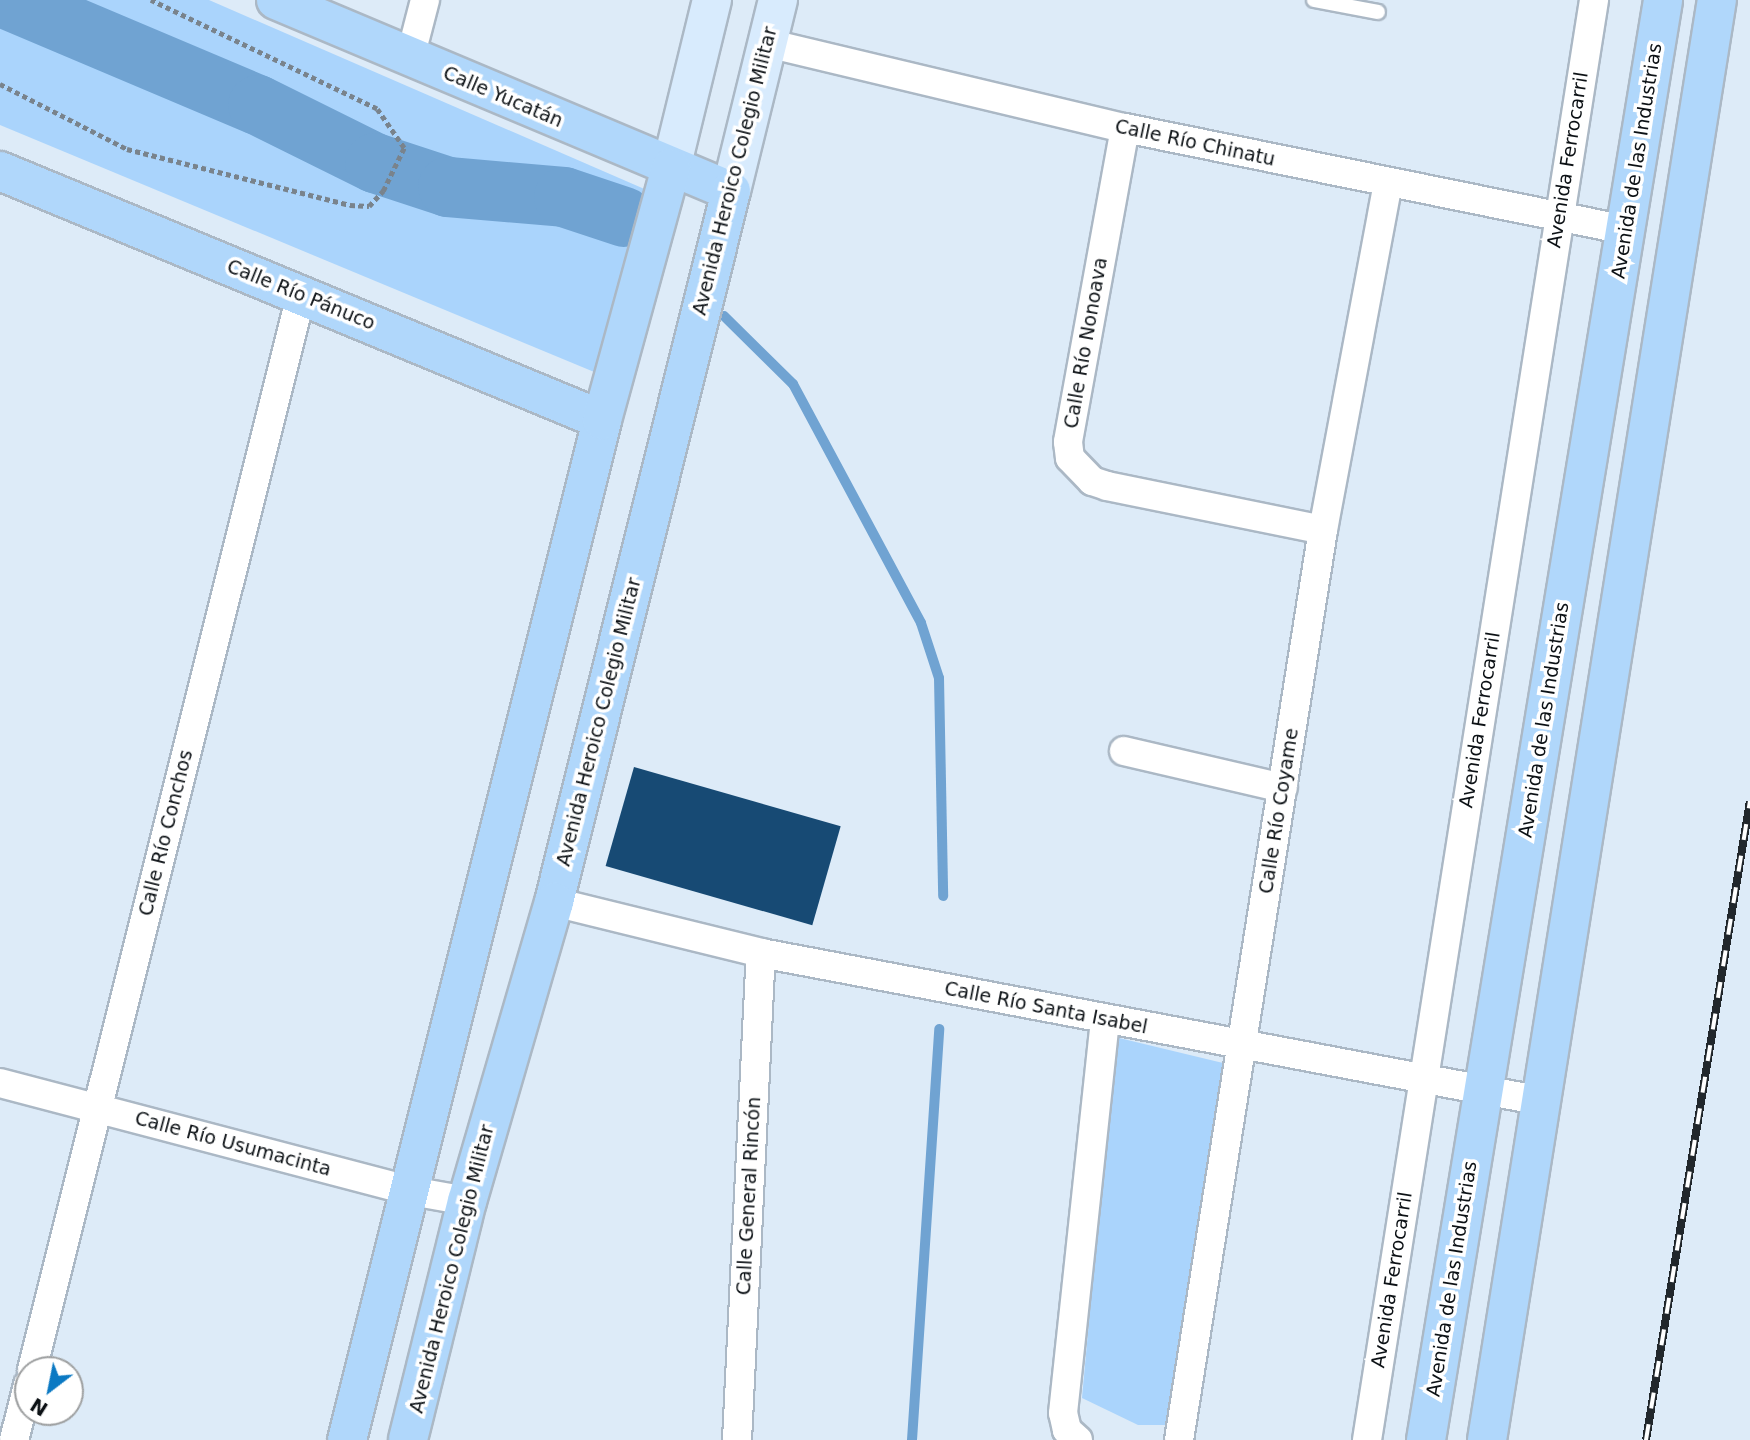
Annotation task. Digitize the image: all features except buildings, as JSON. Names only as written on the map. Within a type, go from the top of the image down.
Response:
[{"type":"main road","name":"Calle Yucatán","points":[[276,0],[731,191]]},
{"type":"main road","points":[[347,1440],[602,420],[671,168],[712,0]]},
{"type":"main road","name":"Avenida Heroico Colegio Militar","points":[[408,1440],[467,1201],[554,901],[778,0]]},
{"type":"main road","name":"Avenida de las Industrias","points":[[1426,1440],[1663,0]]},
{"type":"main road","points":[[1487,1440],[1717,0]]},
{"type":"main road","name":"Calle Río Pánuco","points":[[2,178],[301,295],[602,420]]},
{"type":"street","points":[[410,58],[425,0]]},
{"type":"street","name":"Avenida Ferrocarril","points":[[1367,1440],[1594,0]]},
{"type":"street","name":"Calle Río Chinatu","points":[[767,43],[1125,128],[1388,184],[1626,230]]},
{"type":"street","name":"Calle Río Nonoava","points":[[1125,128],[1068,442],[1070,457],[1078,470],[1107,486],[1323,530]]},
{"type":"street","name":"Calle Río Coyame","points":[[1179,1440],[1239,1047],[1323,530],[1388,184]]},
{"type":"street","name":"Calle Río Conchos","points":[[35,1356],[301,295]]},
{"type":"street","points":[[1124,751],[1283,788]]},
{"type":"street","name":"Calle Río Santa Isabel","points":[[554,901],[761,953],[1239,1047],[1542,1101]]},
{"type":"street","name":"Calle General Rincón","points":[[737,1440],[761,953]]},
{"type":"street","points":[[1078,1440],[1067,1430],[1063,1413],[1105,1019]]},
{"type":"street","name":"Calle Río Usumacinta","points":[[0,1083],[411,1191],[467,1201]]},
{"type":"lane","points":[[1314,0],[1378,12]]},
{"type":"path","points":[[0,84],[127,149],[350,205],[369,206],[383,191],[404,148],[377,108],[151,0]]},
{"type":"shaded area","points":[[0,0],[209,0],[649,191],[599,374],[0,125]]},
{"type":"shaded area","points":[[1115,1037],[1223,1063],[1173,1425],[1138,1425],[1082,1398]]},
{"type":"waterway","points":[[9,0],[258,105],[375,163],[448,187],[564,197],[624,217]]},
{"type":"waterway","points":[[724,316],[793,384],[921,623],[939,678],[943,896]]},
{"type":"waterway","points":[[912,1440],[939,1029]]},
{"type":"railway","points":[[1646,1440],[1750,801]]}]
